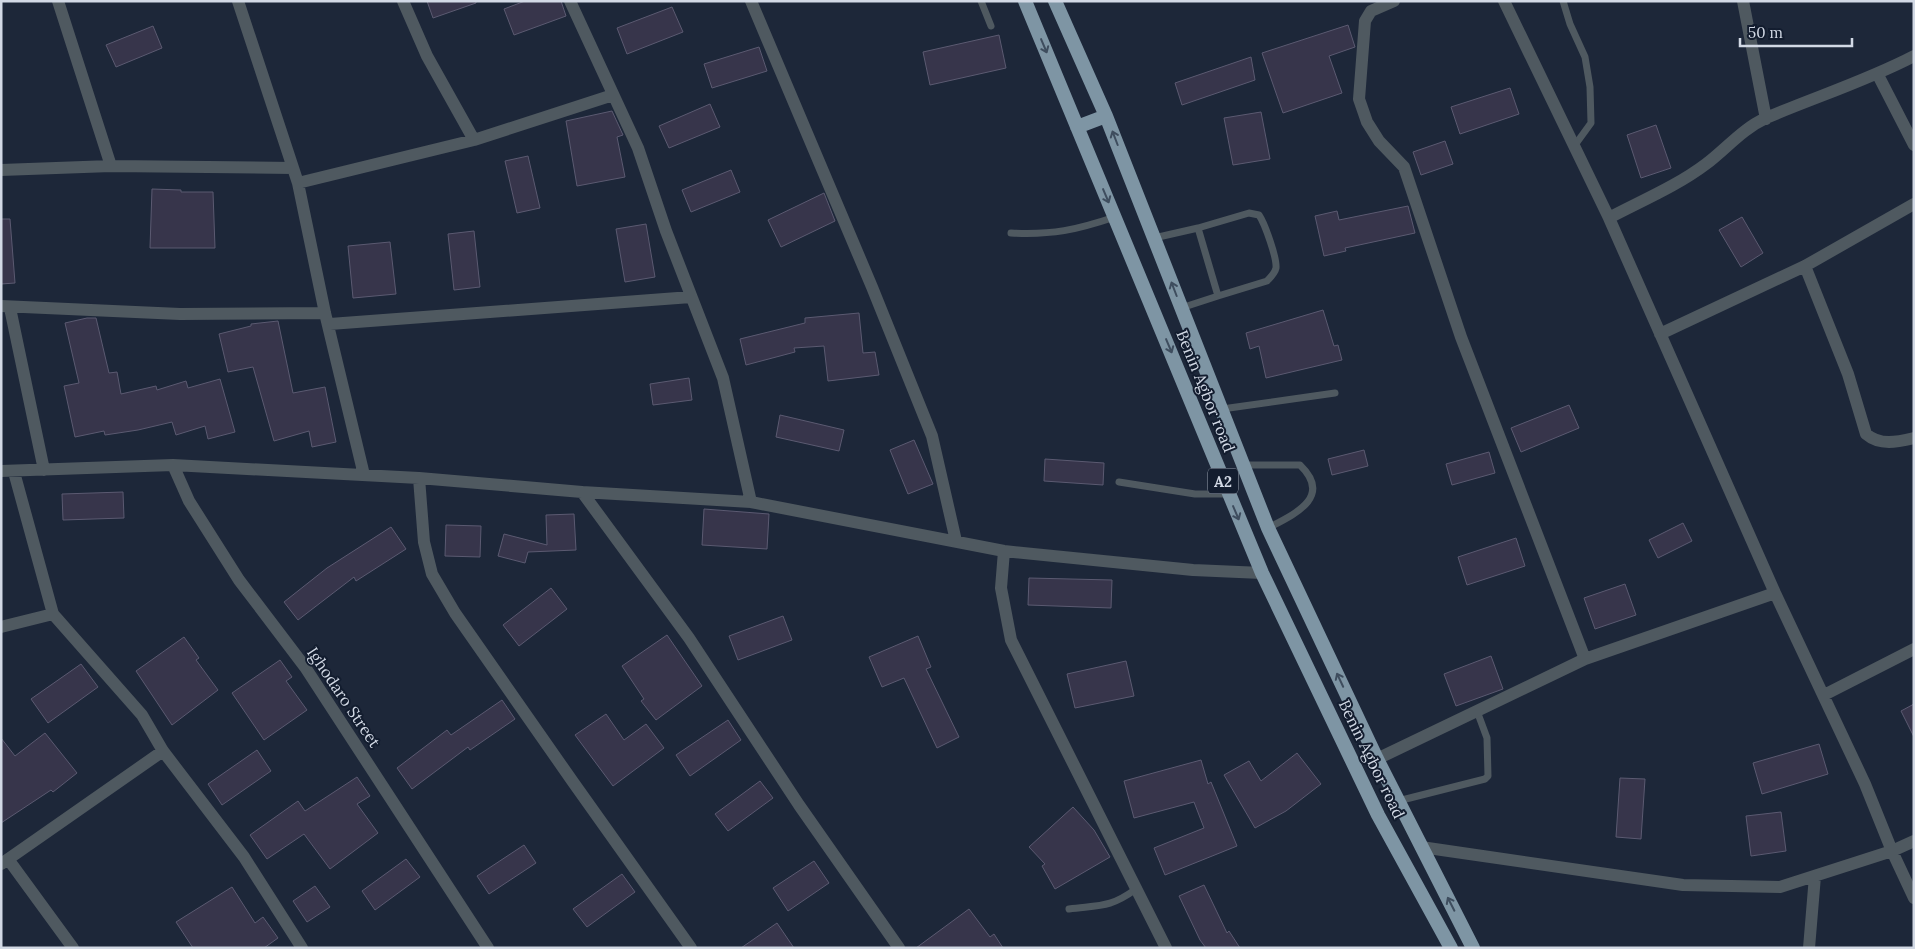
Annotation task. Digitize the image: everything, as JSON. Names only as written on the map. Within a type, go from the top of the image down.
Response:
[{"type":"highway","name":"Benin Agbor road","points":[[1025,1],[1262,573],[1378,815],[1451,948]]},
{"type":"highway","name":"Benin Agbor road","points":[[1055,1],[1106,116],[1268,528],[1377,759],[1473,948]]},
{"type":"highway","points":[[1077,127],[1106,116]]},
{"type":"street","points":[[58,1],[111,166]]},
{"type":"street","points":[[238,1],[298,183],[364,476]]},
{"type":"street","points":[[403,1],[428,56],[474,140]]},
{"type":"street","points":[[570,1],[638,148],[666,231],[723,378],[751,502]]},
{"type":"street","points":[[751,1],[872,287],[932,436],[956,541]]},
{"type":"street","points":[[1394,1],[1370,11],[1365,21],[1359,99],[1367,122],[1379,141],[1404,167],[1461,337],[1585,659]]},
{"type":"street","points":[[1504,1],[1609,218],[1775,593],[1865,784],[1892,852],[1914,898]]},
{"type":"street","points":[[1743,1],[1766,118]]},
{"type":"street","points":[[1609,218],[1680,181],[1705,165],[1742,132],[1766,118],[1878,75],[1914,56]]},
{"type":"street","points":[[1878,75],[1914,145]]},
{"type":"street","points":[[298,183],[474,140],[613,95]]},
{"type":"street","points":[[1,170],[111,166],[293,168]]},
{"type":"street","points":[[1660,334],[1805,266],[1914,204]]},
{"type":"street","points":[[1805,266],[1848,374],[1866,434],[1874,440],[1884,443],[1914,438]]},
{"type":"street","points":[[44,470],[6,307],[327,318],[691,297]]},
{"type":"street","points":[[302,948],[244,857],[163,751],[142,715],[53,614],[8,472],[173,465],[419,478],[582,492],[751,502],[1004,551],[1194,570],[1262,573]]},
{"type":"street","name":"Ighodaro Street","points":[[173,465],[189,501],[239,580],[305,667],[488,948]]},
{"type":"street","points":[[419,478],[424,542],[432,574],[466,629],[690,948]]},
{"type":"street","points":[[582,492],[689,638],[799,805],[899,948]]},
{"type":"street","points":[[1004,551],[1001,588],[1011,640],[1166,948]]},
{"type":"street","points":[[1377,759],[1585,659],[1775,593]]},
{"type":"street","points":[[1,627],[53,614]]},
{"type":"street","points":[[1824,695],[1914,649]]},
{"type":"street","points":[[73,948],[4,861],[163,751]]},
{"type":"street","points":[[1421,847],[1683,885],[1780,887],[1892,852],[1914,841]]},
{"type":"street","points":[[1809,948],[1815,876]]},
{"type":"lane","points":[[981,1],[991,26]]},
{"type":"lane","points":[[1562,1],[1585,57],[1590,87],[1591,123],[1575,145]]},
{"type":"lane","points":[[1154,238],[1250,213],[1260,215],[1264,222],[1276,268],[1272,276],[1267,281],[1181,308]]},
{"type":"lane","points":[[1012,233],[1045,234],[1078,229],[1115,217]]},
{"type":"lane","points":[[1198,228],[1218,296]]},
{"type":"lane","points":[[1222,409],[1335,394]]},
{"type":"lane","points":[[1244,466],[1300,465],[1308,473],[1314,487],[1308,502],[1295,513],[1268,528]]},
{"type":"lane","points":[[1119,482],[1194,494],[1228,494]]},
{"type":"lane","points":[[1398,801],[1485,779],[1488,776],[1487,738],[1477,711]]},
{"type":"lane","points":[[1069,909],[1105,906],[1122,899],[1136,889]]},
{"type":"building","points":[[427,1],[476,1],[476,3],[433,18]]},
{"type":"building","points":[[525,1],[561,1],[566,16],[514,35],[504,9]]},
{"type":"building","points":[[672,7],[683,32],[627,54],[617,28]]},
{"type":"building","points":[[1348,25],[1355,47],[1329,56],[1342,93],[1283,113],[1262,53]]},
{"type":"building","points":[[153,26],[162,48],[116,67],[106,45]]},
{"type":"building","points":[[999,35],[1006,68],[930,85],[923,52]]},
{"type":"building","points":[[759,47],[767,71],[712,88],[704,64]]},
{"type":"building","points":[[1251,57],[1255,80],[1182,105],[1175,83]]},
{"type":"building","points":[[1510,88],[1519,114],[1460,134],[1451,107]]},
{"type":"building","points":[[710,104],[720,127],[669,148],[659,126]]},
{"type":"building","points":[[612,111],[623,135],[617,137],[625,177],[577,186],[566,121]]},
{"type":"building","points":[[1261,112],[1270,159],[1233,165],[1224,118]]},
{"type":"building","points":[[1656,125],[1671,168],[1641,178],[1627,135]]},
{"type":"building","points":[[1445,141],[1453,164],[1421,175],[1413,152]]},
{"type":"building","points":[[528,156],[540,208],[517,213],[505,161]]},
{"type":"building","points":[[731,170],[740,192],[691,212],[682,190]]},
{"type":"building","points":[[152,189],[181,190],[181,192],[213,192],[215,248],[150,248]]},
{"type":"building","points":[[824,193],[835,221],[781,247],[768,220]]},
{"type":"building","points":[[1408,206],[1415,233],[1345,248],[1346,251],[1324,256],[1315,216],[1337,211],[1339,220]]},
{"type":"building","points":[[1742,217],[1763,253],[1741,267],[1719,230]]},
{"type":"building","points":[[1,219],[10,219],[15,283],[1,284]]},
{"type":"building","points":[[646,224],[655,277],[625,282],[616,229]]},
{"type":"building","points":[[474,231],[480,287],[454,290],[448,234]]},
{"type":"building","points":[[390,242],[396,294],[353,298],[348,246]]},
{"type":"building","points":[[1323,310],[1334,346],[1338,345],[1342,360],[1266,378],[1259,346],[1250,349],[1246,333]]},
{"type":"building","points":[[859,313],[863,353],[875,352],[879,375],[828,381],[824,346],[794,348],[795,352],[746,365],[740,339],[805,323],[805,318]]},
{"type":"building","points":[[96,318],[109,373],[117,372],[121,394],[156,386],[157,390],[186,381],[188,388],[220,379],[235,432],[208,439],[205,426],[176,435],[172,422],[138,430],[105,435],[104,431],[75,437],[64,386],[79,383],[65,323]]},
{"type":"building","points":[[278,321],[293,393],[325,387],[336,442],[312,447],[309,431],[274,441],[253,367],[228,372],[219,334],[251,326],[251,324]]},
{"type":"building","points":[[689,378],[692,400],[653,405],[650,384]]},
{"type":"building","points":[[1569,405],[1579,428],[1521,452],[1511,428]]},
{"type":"building","points":[[780,415],[844,430],[839,451],[776,437]]},
{"type":"building","points":[[914,440],[933,484],[908,494],[890,450]]},
{"type":"building","points":[[1364,450],[1368,466],[1332,475],[1328,459]]},
{"type":"building","points":[[1489,452],[1495,473],[1452,485],[1446,464]]},
{"type":"building","points":[[1045,459],[1104,463],[1103,485],[1044,481]]},
{"type":"building","points":[[123,492],[124,518],[63,520],[62,494]]},
{"type":"building","points":[[704,509],[769,514],[767,549],[702,545]]},
{"type":"building","points":[[574,514],[576,550],[528,552],[525,563],[498,556],[504,534],[547,545],[546,515]]},
{"type":"building","points":[[1683,523],[1692,541],[1658,558],[1649,540]]},
{"type":"building","points":[[446,525],[481,526],[480,557],[445,556]]},
{"type":"building","points":[[391,527],[406,549],[356,581],[354,577],[298,620],[284,602],[327,568]]},
{"type":"building","points":[[1516,538],[1525,566],[1467,585],[1458,557]]},
{"type":"building","points":[[1029,578],[1112,580],[1111,608],[1028,605]]},
{"type":"building","points":[[1625,584],[1636,615],[1595,629],[1584,598]]},
{"type":"building","points":[[551,588],[567,609],[519,646],[503,625]]},
{"type":"building","points":[[783,616],[792,640],[738,660],[729,636]]},
{"type":"building","points":[[667,635],[702,686],[656,720],[641,701],[644,699],[622,666]]},
{"type":"building","points":[[918,636],[931,667],[926,669],[959,737],[937,748],[904,678],[882,687],[869,657]]},
{"type":"building","points":[[184,637],[199,658],[196,660],[218,690],[172,725],[136,671]]},
{"type":"building","points":[[1491,656],[1503,689],[1456,706],[1444,674]]},
{"type":"building","points":[[280,660],[292,677],[286,681],[307,710],[264,740],[232,693]]},
{"type":"building","points":[[1126,661],[1134,696],[1075,708],[1067,674]]},
{"type":"building","points":[[81,664],[98,687],[48,723],[31,699]]},
{"type":"building","points":[[502,700],[515,719],[470,750],[468,747],[412,789],[397,768],[447,730],[451,735]]},
{"type":"building","points":[[1914,704],[1914,737],[1901,711]]},
{"type":"building","points":[[606,714],[624,740],[646,724],[664,748],[613,786],[575,735]]},
{"type":"building","points":[[728,720],[741,740],[690,776],[676,755]]},
{"type":"building","points":[[45,733],[77,773],[53,792],[51,790],[1,823],[1,738],[15,756]]},
{"type":"building","points":[[1819,744],[1828,774],[1762,794],[1753,763]]},
{"type":"building","points":[[257,750],[271,771],[222,805],[208,784]]},
{"type":"building","points":[[1297,753],[1321,784],[1286,811],[1255,828],[1224,775],[1249,761],[1261,781]]},
{"type":"building","points":[[1201,760],[1208,784],[1211,782],[1237,846],[1165,875],[1154,848],[1204,828],[1194,802],[1134,818],[1124,781]]},
{"type":"building","points":[[357,777],[370,796],[357,804],[378,833],[330,869],[304,834],[267,859],[250,835],[298,801],[305,811]]},
{"type":"building","points":[[1620,778],[1645,779],[1641,839],[1616,837]]},
{"type":"building","points":[[760,781],[773,798],[728,831],[715,814]]},
{"type":"building","points":[[1073,807],[1094,830],[1110,857],[1055,889],[1042,866],[1045,864],[1029,847]]},
{"type":"building","points":[[1781,812],[1786,851],[1751,856],[1746,816]]},
{"type":"building","points":[[524,845],[536,863],[489,894],[477,876]]},
{"type":"building","points":[[406,859],[420,877],[375,910],[362,891]]},
{"type":"building","points":[[814,861],[829,883],[788,911],[773,888]]},
{"type":"building","points":[[622,874],[635,892],[587,927],[573,909]]},
{"type":"building","points":[[1204,885],[1227,933],[1229,931],[1240,948],[1206,948],[1200,940],[1179,896]]},
{"type":"building","points":[[315,886],[330,907],[307,922],[293,901]]},
{"type":"building","points":[[232,887],[255,923],[263,917],[278,938],[264,948],[193,948],[176,922]]},
{"type":"building","points":[[969,909],[990,937],[994,934],[1003,948],[916,948]]},
{"type":"building","points":[[777,923],[794,948],[741,948]]}]
